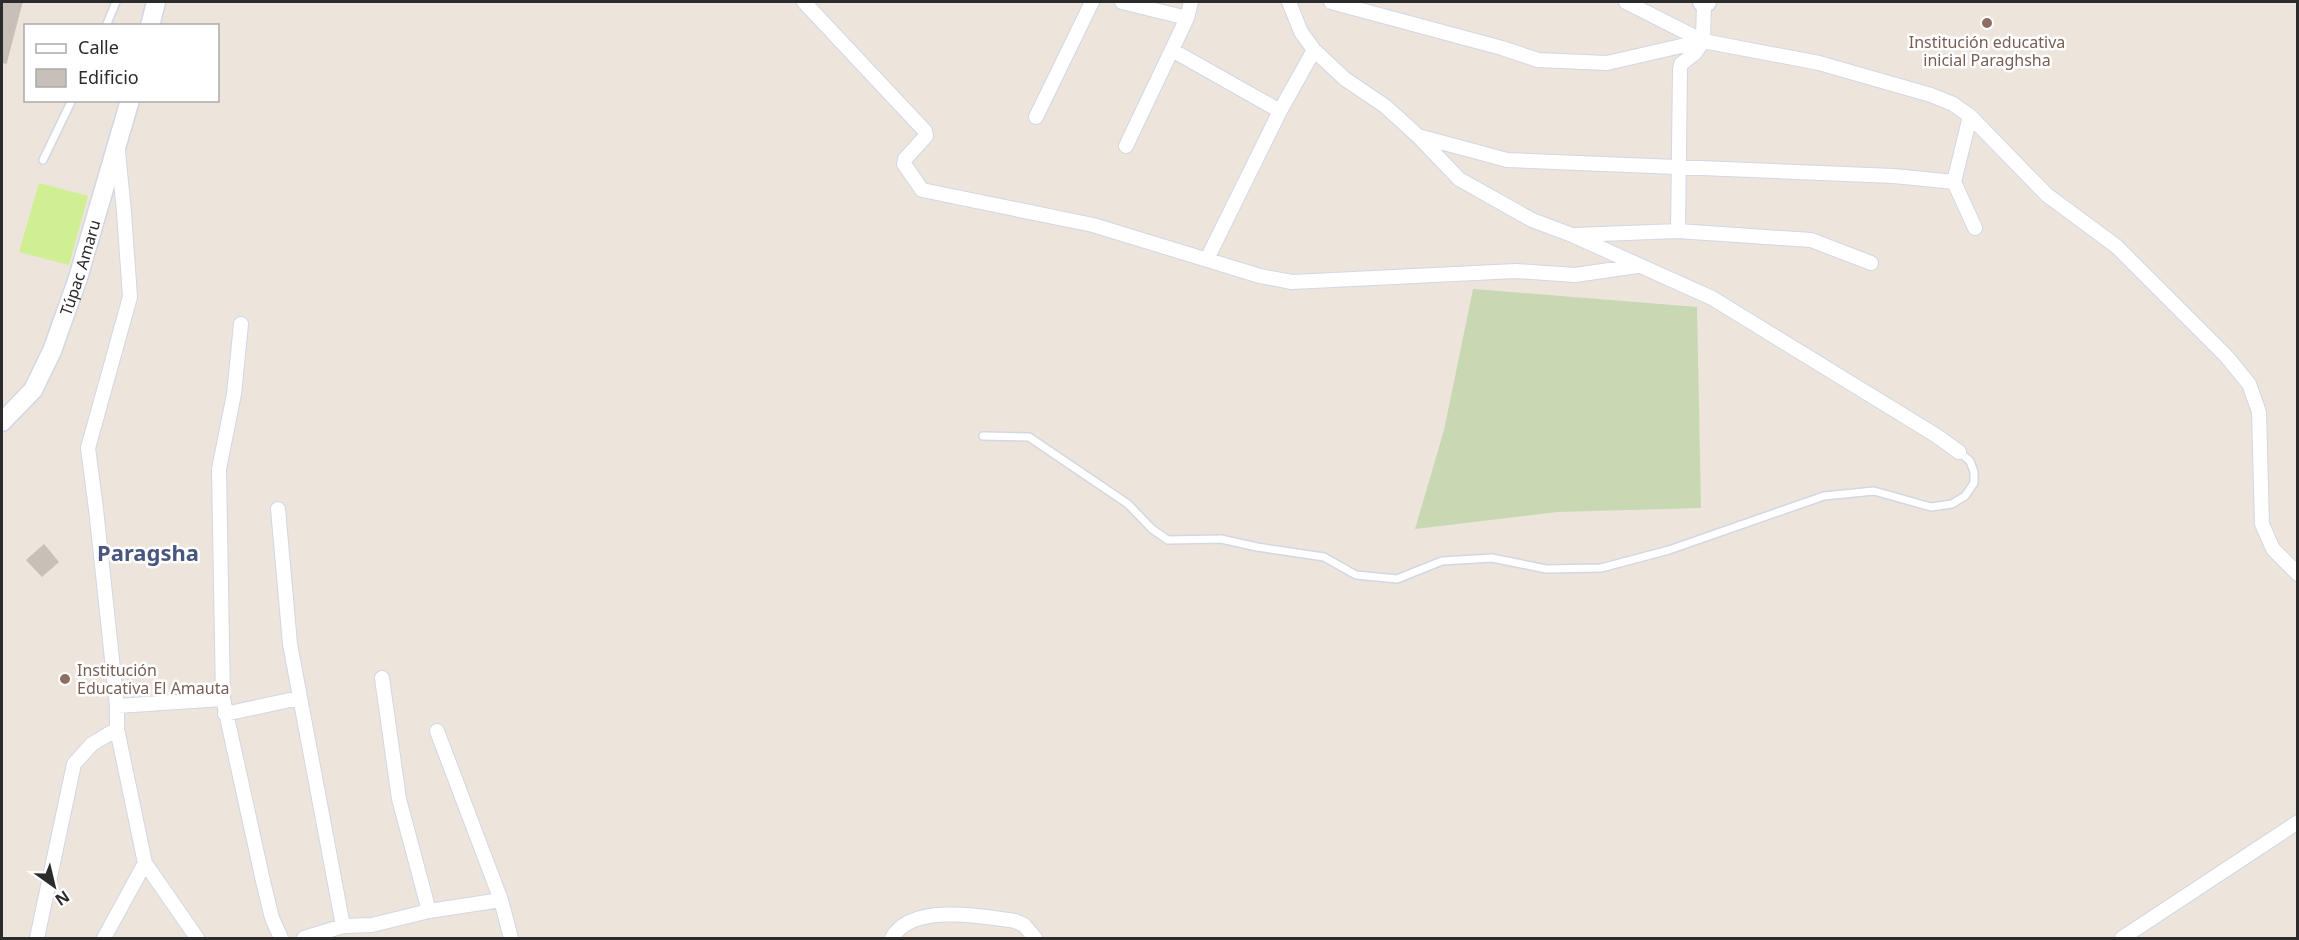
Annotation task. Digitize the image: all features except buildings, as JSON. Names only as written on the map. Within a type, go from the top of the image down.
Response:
[{"type":"main road","points":[[150,24],[156,2]]},
{"type":"main road","name":"Túpac Amaru","points":[[2,422],[33,390],[52,351],[78,278],[129,102]]},
{"type":"street","points":[[804,2],[926,130],[926,136],[905,159],[904,164],[922,190],[1093,225],[1260,276],[1292,282],[1516,271],[1575,275],[1637,266]]},
{"type":"street","points":[[1036,117],[1092,2]]},
{"type":"street","points":[[1122,2],[1187,18]]},
{"type":"street","points":[[1126,146],[1187,18],[1191,2]]},
{"type":"street","points":[[1289,2],[1301,32],[1314,50],[1346,79],[1385,106],[1418,136],[1459,179],[1532,220],[1572,235],[1712,298],[1937,436],[1959,452]]},
{"type":"street","points":[[1331,2],[1502,48],[1538,60],[1607,63],[1703,41]]},
{"type":"street","points":[[1626,2],[1703,41],[1819,63],[1931,95],[1953,104],[1970,116],[2047,195],[2116,246],[2227,357],[2249,384],[2259,412],[2262,525],[2273,549],[2298,574]]},
{"type":"street","points":[[1678,231],[1681,64],[1695,53],[1703,41],[1704,2]]},
{"type":"street","points":[[1172,50],[1280,111]]},
{"type":"street","points":[[1207,259],[1280,111],[1314,50]]},
{"type":"street","points":[[1970,116],[1954,182],[1975,228]]},
{"type":"street","points":[[1418,136],[1507,160],[1894,176],[1954,182]]},
{"type":"street","points":[[117,147],[129,297],[88,448],[117,706],[117,729],[145,863],[197,939]]},
{"type":"street","points":[[1572,235],[1678,231],[1812,240],[1871,263]]},
{"type":"street","points":[[241,324],[234,394],[219,469],[223,699],[263,881],[272,918],[281,939]]},
{"type":"street","points":[[278,509],[290,644],[343,926]]},
{"type":"street","points":[[382,678],[399,799],[429,911]]},
{"type":"street","points":[[225,714],[299,698]]},
{"type":"street","points":[[117,706],[223,699]]},
{"type":"street","points":[[37,939],[74,764],[92,744],[117,729]]},
{"type":"street","points":[[437,731],[501,900],[511,939]]},
{"type":"street","points":[[2122,939],[2298,822]]},
{"type":"street","points":[[104,939],[145,863]]},
{"type":"street","points":[[304,939],[343,926],[372,924],[429,911],[501,900]]},
{"type":"street","points":[[892,939],[897,930],[905,924],[948,914],[1015,921],[1024,925],[1035,939]]},
{"type":"lane","points":[[107,24],[116,2]]},
{"type":"lane","points":[[43,160],[71,102]]},
{"type":"lane","points":[[983,436],[1029,437],[1128,504],[1152,529],[1168,540],[1221,539],[1324,557],[1356,575],[1397,579],[1442,561],[1492,558],[1546,569],[1601,568],[1669,550],[1824,496],[1874,491],[1931,507],[1952,504],[1965,496],[1974,483],[1974,472],[1970,461],[1959,452]]},
{"type":"green space","points":[[39,183],[88,196],[69,265],[19,252]]},
{"type":"green space","points":[[1473,289],[1697,307],[1701,508],[1557,512],[1415,529],[1444,430]]},
{"type":"place","name":"Institución educativa inicial Paraghsha","points":[[1987,23]]},
{"type":"place","name":"Institución Educativa El Amauta","points":[[65,679]]},
{"type":"district","name":"Paragsha","points":[[148,553]]}]
